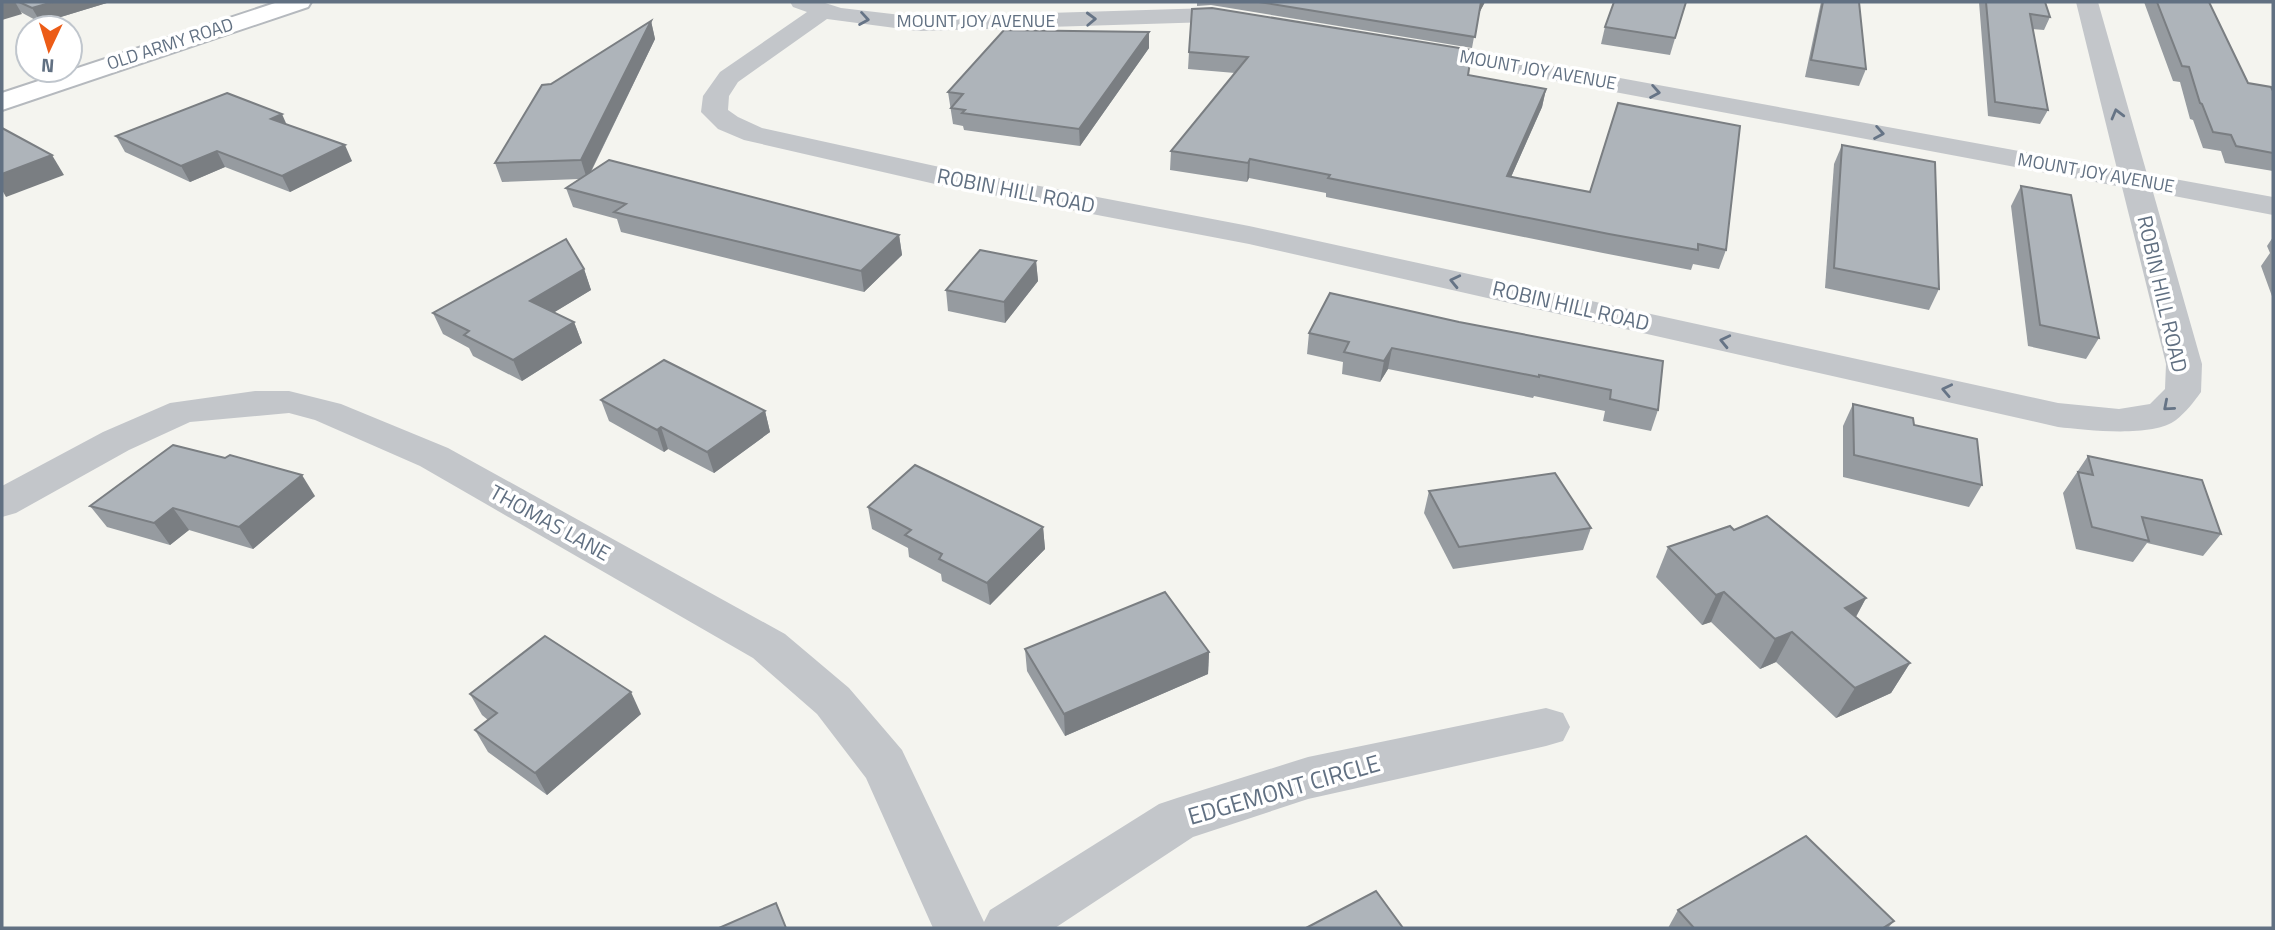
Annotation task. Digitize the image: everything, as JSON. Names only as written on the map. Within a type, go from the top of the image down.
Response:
[{"type":"street","name":"OLD ARMY ROAD","points":[[2,102],[300,2]]},
{"type":"street","name":"ROBIN HILL ROAD","points":[[811,6],[729,77],[716,96],[714,112],[728,123],[754,134],[935,175],[1249,235],[2058,415],[2119,421],[2161,414],[2183,392],[2183,364],[2087,2]]},
{"type":"street","name":"MOUNT JOY AVENUE","points":[[811,6],[871,20],[918,24],[1210,15],[1264,23]]},
{"type":"street","name":"MOUNT JOY AVENUE","points":[[1396,44],[2273,206]]},
{"type":"street","name":"THOMAS LANE","points":[[2,503],[116,441],[183,411],[255,403],[289,402],[328,412],[434,457],[769,646],[833,701],[885,765],[960,928]]},
{"type":"street","name":"EDGEMONT CIRCLE","points":[[1009,928],[1177,820],[1308,778],[1546,727]]},
{"type":"building","points":[[19,2],[53,2],[32,8]]},
{"type":"building","points":[[1259,2],[1481,2],[1475,37]]},
{"type":"building","points":[[1614,2],[1686,2],[1675,38],[1605,27]]},
{"type":"building","points":[[1823,2],[1859,2],[1866,69],[1811,60]]},
{"type":"building","points":[[1986,2],[2045,2],[2050,17],[2030,14],[2048,110],[1995,102]]},
{"type":"building","points":[[2157,2],[2209,2],[2248,83],[2271,87],[2273,91],[2273,153],[2236,146],[2231,135],[2213,132],[2200,103],[2189,67],[2182,66]]},
{"type":"building","points":[[1212,8],[1472,50],[1468,75],[1546,89],[1507,176],[1590,192],[1618,103],[1740,126],[1726,250],[1698,244],[1698,250],[1609,234],[1328,178],[1330,175],[1250,159],[1248,163],[1171,151],[1248,57],[1189,52],[1192,9]]},
{"type":"building","points":[[651,21],[581,160],[495,163],[542,85],[551,84]]},
{"type":"building","points":[[1004,30],[1149,32],[1079,129],[962,113],[965,110],[951,108],[963,94],[948,92]]},
{"type":"building","points":[[227,93],[282,114],[271,119],[345,145],[282,176],[217,151],[181,166],[116,136]]},
{"type":"building","points":[[2,128],[52,155],[2,174]]},
{"type":"building","points":[[1842,145],[1935,162],[1939,289],[1834,268]]},
{"type":"building","points":[[609,160],[899,235],[861,271],[614,212],[626,204],[566,188]]},
{"type":"building","points":[[2021,186],[2071,195],[2099,338],[2040,325]]},
{"type":"building","points":[[566,239],[584,269],[530,301],[574,322],[513,360],[464,335],[469,331],[433,313]]},
{"type":"building","points":[[980,250],[1036,261],[1004,302],[946,290]]},
{"type":"building","points":[[1330,293],[1459,322],[1663,361],[1658,410],[1610,399],[1611,390],[1539,375],[1392,348],[1384,361],[1344,352],[1349,342],[1309,333]]},
{"type":"building","points":[[664,360],[765,411],[707,452],[661,427],[657,430],[601,400]]},
{"type":"building","points":[[1853,404],[1913,418],[1914,425],[1977,439],[1982,485],[1854,455]]},
{"type":"building","points":[[173,445],[225,458],[230,455],[302,475],[239,527],[173,508],[154,523],[90,506]]},
{"type":"building","points":[[2088,456],[2202,480],[2221,534],[2142,517],[2149,541],[2092,527],[2078,472],[2093,475]]},
{"type":"building","points":[[915,465],[1043,527],[987,583],[939,559],[942,554],[905,535],[911,530],[868,507]]},
{"type":"building","points":[[1555,473],[1591,528],[1459,547],[1429,491]]},
{"type":"building","points":[[1767,516],[1866,598],[1845,608],[1910,663],[1855,688],[1792,632],[1775,639],[1724,592],[1716,595],[1668,547],[1730,526],[1734,530]]},
{"type":"building","points":[[1165,592],[1209,652],[1064,714],[1025,649]]},
{"type":"building","points":[[545,636],[631,692],[535,773],[475,730],[497,713],[470,694]]},
{"type":"building","points":[[1806,836],[1894,921],[1883,928],[1694,928],[1678,910]]},
{"type":"building","points":[[1376,891],[1403,928],[1306,928]]},
{"type":"building","points":[[776,903],[786,928],[719,928]]}]
